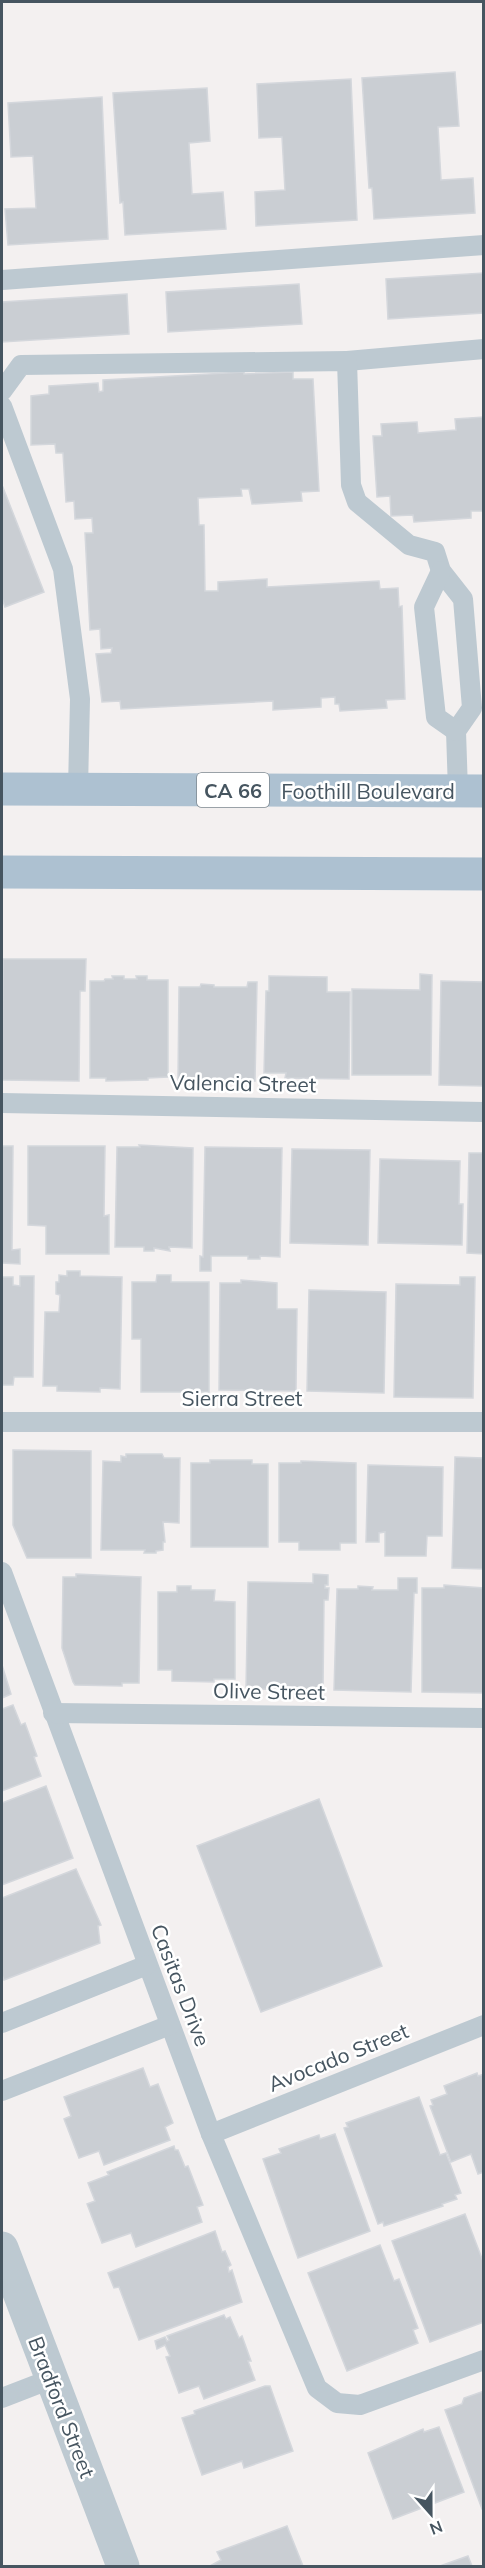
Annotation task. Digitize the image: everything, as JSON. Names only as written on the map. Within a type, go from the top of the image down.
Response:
[{"type":"main road","name":"Foothill Boulevard","points":[[2,789],[471,791]]},
{"type":"main road","points":[[2,872],[483,874]]},
{"type":"street","name":"Bradford Street","points":[[2,2248],[123,2566]]},
{"type":"lane","points":[[2,280],[483,245]]},
{"type":"lane","points":[[2,391],[21,365],[347,361],[483,349]]},
{"type":"lane","points":[[347,361],[351,485],[357,502],[409,545],[435,552],[441,571],[463,599],[472,708],[456,731]]},
{"type":"lane","points":[[2,406],[63,569],[80,699],[78,789]]},
{"type":"lane","points":[[441,571],[424,607],[436,717],[456,731],[471,791]]},
{"type":"lane","name":"Valencia Street","points":[[2,1103],[483,1112]]},
{"type":"lane","name":"Sierra Street","points":[[2,1422],[483,1422]]},
{"type":"lane","name":"Casitas Drive","points":[[2,1572],[211,2134],[317,2388],[337,2403],[360,2405],[483,2360]]},
{"type":"lane","name":"Olive Street","points":[[53,1713],[483,1718]]},
{"type":"lane","points":[[2,2023],[147,1965]]},
{"type":"lane","points":[[2,2091],[170,2025]]},
{"type":"lane","name":"Avocado Street","points":[[211,2134],[483,2025]]},
{"type":"lane","points":[[2,2398],[51,2379]]},
{"type":"building","points":[[455,72],[459,126],[438,127],[441,180],[473,178],[475,213],[374,219],[372,188],[369,188],[362,78]]},
{"type":"building","points":[[351,79],[357,220],[256,226],[255,192],[285,190],[282,137],[259,138],[257,84]]},
{"type":"building","points":[[207,88],[210,141],[189,143],[192,194],[223,192],[226,229],[125,235],[123,202],[120,203],[113,93]]},
{"type":"building","points":[[102,97],[108,239],[8,245],[5,209],[36,208],[33,156],[11,157],[8,103]]},
{"type":"building","points":[[484,273],[484,313],[388,319],[386,279]]},
{"type":"building","points":[[299,284],[302,324],[168,332],[166,292]]},
{"type":"building","points":[[127,294],[129,334],[2,342],[2,302]]},
{"type":"building","points":[[244,372],[244,374],[293,372],[293,379],[313,379],[319,491],[301,492],[302,501],[252,504],[249,489],[241,489],[242,496],[198,498],[199,525],[204,525],[205,591],[218,591],[218,582],[267,579],[267,587],[379,581],[380,589],[398,588],[399,607],[402,606],[405,699],[386,700],[387,708],[340,711],[339,704],[335,704],[335,697],[321,698],[321,707],[273,710],[273,701],[121,709],[120,701],[102,702],[96,654],[111,653],[112,648],[101,649],[100,629],[90,630],[85,533],[93,533],[92,518],[75,519],[74,501],[66,502],[63,453],[56,453],[55,444],[31,445],[31,396],[49,394],[49,386],[98,383],[99,392],[103,391],[103,380]]},
{"type":"building","points":[[484,417],[484,511],[471,511],[471,518],[414,522],[413,515],[391,516],[390,496],[377,497],[373,436],[382,436],[381,424],[417,422],[418,433],[456,430],[455,419]]},
{"type":"building","points":[[2,485],[44,592],[5,607],[2,598]]},
{"type":"building","points":[[3,959],[86,959],[85,991],[80,991],[79,1081],[2,1080]]},
{"type":"building","points":[[420,974],[432,975],[431,1075],[352,1075],[352,989],[420,990]]},
{"type":"building","points":[[112,976],[137,979],[136,976],[147,976],[147,980],[168,980],[168,1077],[106,1081],[106,1078],[90,1078],[90,981],[113,979]]},
{"type":"building","points":[[269,976],[327,977],[327,992],[350,992],[349,1079],[285,1078],[286,1073],[264,1073],[266,991],[269,991]]},
{"type":"building","points":[[441,981],[484,982],[484,1086],[439,1085]]},
{"type":"building","points":[[248,982],[257,982],[255,1081],[178,1080],[179,987],[200,987],[201,984],[214,985],[214,987],[247,987]]},
{"type":"building","points":[[139,1145],[193,1148],[192,1248],[169,1247],[170,1251],[154,1248],[154,1251],[144,1251],[144,1247],[115,1247],[117,1147],[140,1147]]},
{"type":"building","points":[[2,1146],[13,1146],[12,1250],[20,1249],[20,1264],[2,1263]]},
{"type":"building","points":[[28,1146],[105,1146],[104,1216],[109,1215],[109,1254],[46,1254],[46,1226],[28,1225]]},
{"type":"building","points":[[205,1147],[282,1148],[280,1257],[260,1256],[260,1259],[248,1259],[248,1256],[211,1256],[211,1271],[200,1271],[200,1256],[203,1257]]},
{"type":"building","points":[[292,1149],[370,1150],[368,1245],[290,1243]]},
{"type":"building","points":[[469,1153],[484,1153],[484,1254],[467,1253]]},
{"type":"building","points":[[380,1159],[460,1161],[459,1204],[463,1204],[462,1245],[378,1243]]},
{"type":"building","points":[[67,1271],[80,1271],[80,1276],[122,1277],[120,1389],[100,1388],[100,1392],[57,1391],[57,1386],[43,1386],[45,1312],[59,1312],[60,1295],[56,1294],[56,1282],[59,1282],[59,1275],[67,1276]]},
{"type":"building","points":[[157,1275],[171,1275],[171,1282],[209,1282],[209,1392],[141,1392],[141,1339],[132,1339],[132,1282],[156,1282]]},
{"type":"building","points":[[20,1276],[34,1276],[33,1377],[14,1377],[13,1385],[2,1385],[2,1277],[13,1277],[13,1285],[20,1286]]},
{"type":"building","points":[[460,1277],[475,1277],[473,1398],[394,1397],[396,1284],[460,1285]]},
{"type":"building","points":[[241,1280],[277,1283],[277,1309],[297,1309],[296,1391],[219,1390],[220,1283],[241,1283]]},
{"type":"building","points":[[309,1290],[386,1292],[384,1393],[307,1391]]},
{"type":"building","points":[[13,1450],[91,1451],[91,1558],[27,1558],[13,1525]]},
{"type":"building","points":[[126,1454],[162,1454],[164,1458],[180,1458],[179,1523],[163,1522],[165,1542],[163,1542],[163,1550],[156,1551],[156,1553],[144,1553],[145,1550],[101,1550],[103,1461],[121,1462],[121,1456],[126,1457]]},
{"type":"building","points":[[455,1457],[484,1458],[484,1569],[452,1568]]},
{"type":"building","points":[[210,1460],[252,1460],[252,1464],[268,1464],[268,1547],[191,1547],[191,1463],[210,1463]]},
{"type":"building","points":[[301,1461],[356,1463],[356,1543],[340,1543],[340,1550],[299,1550],[299,1542],[279,1542],[279,1463],[301,1463]]},
{"type":"building","points":[[368,1465],[443,1467],[442,1536],[427,1536],[426,1556],[385,1556],[385,1532],[379,1533],[379,1542],[366,1542]]},
{"type":"building","points":[[76,1574],[141,1577],[139,1683],[122,1683],[122,1686],[75,1685],[73,1682],[62,1648],[63,1577],[76,1577]]},
{"type":"building","points":[[313,1574],[328,1575],[328,1585],[325,1585],[325,1588],[329,1588],[328,1600],[324,1600],[323,1690],[246,1689],[248,1582],[313,1583]]},
{"type":"building","points":[[398,1578],[417,1578],[417,1593],[414,1593],[411,1692],[334,1690],[337,1589],[358,1589],[358,1586],[373,1587],[372,1590],[398,1590]]},
{"type":"building","points":[[444,1585],[484,1588],[484,1693],[422,1692],[422,1588],[444,1588]]},
{"type":"building","points":[[177,1586],[191,1586],[191,1590],[215,1590],[214,1601],[235,1602],[235,1679],[214,1679],[214,1682],[172,1681],[172,1670],[158,1670],[158,1592],[177,1592]]},
{"type":"building","points":[[2,1665],[11,1694],[2,1698]]},
{"type":"building","points":[[13,1705],[21,1725],[25,1723],[37,1756],[34,1757],[41,1776],[2,1791],[2,1709]]},
{"type":"building","points":[[46,1786],[73,1858],[2,1885],[2,1803]]},
{"type":"building","points":[[319,1799],[382,1966],[261,2012],[197,1846]]},
{"type":"building","points":[[76,1869],[101,1925],[98,1926],[100,1943],[4,1980],[2,1975],[2,1898]]},
{"type":"building","points":[[143,2068],[150,2087],[158,2084],[173,2123],[165,2127],[170,2140],[104,2165],[99,2151],[79,2158],[64,2119],[71,2116],[64,2097]]},
{"type":"building","points":[[477,2073],[478,2076],[484,2074],[484,2172],[478,2174],[471,2154],[451,2162],[430,2106],[433,2105],[431,2100],[447,2094],[444,2086]]},
{"type":"building","points":[[419,2097],[440,2155],[446,2153],[461,2193],[455,2195],[457,2199],[442,2204],[443,2206],[384,2226],[383,2222],[378,2224],[344,2128],[348,2127],[346,2123]]},
{"type":"building","points":[[335,2134],[370,2231],[298,2258],[263,2159],[281,2153],[279,2149],[319,2135],[320,2139]]},
{"type":"building","points":[[174,2146],[185,2167],[188,2166],[203,2205],[197,2207],[202,2222],[136,2247],[131,2233],[102,2243],[87,2204],[95,2201],[88,2183],[109,2175],[107,2172]]},
{"type":"building","points":[[465,2214],[484,2264],[484,2322],[430,2342],[392,2241]]},
{"type":"building","points":[[215,2231],[222,2252],[225,2251],[231,2265],[228,2267],[229,2272],[232,2270],[242,2302],[139,2340],[119,2287],[114,2288],[108,2273]]},
{"type":"building","points":[[380,2245],[394,2281],[399,2279],[418,2328],[413,2330],[418,2343],[347,2371],[308,2273]]},
{"type":"building","points":[[224,2315],[226,2319],[230,2317],[239,2338],[242,2336],[255,2380],[204,2399],[199,2386],[179,2393],[166,2357],[170,2356],[165,2345],[157,2349],[155,2341],[165,2337],[167,2341],[169,2340],[167,2336]]},
{"type":"building","points":[[270,2386],[293,2451],[244,2468],[242,2461],[202,2475],[182,2418],[195,2414],[194,2411]]},
{"type":"building","points":[[484,2391],[484,2508],[482,2509],[445,2410],[462,2404],[464,2398]]},
{"type":"building","points":[[439,2427],[464,2492],[393,2519],[368,2453],[423,2429],[424,2432]]},
{"type":"building","points":[[287,2526],[303,2566],[210,2566],[221,2560],[217,2552]]},
{"type":"building","points":[[468,2556],[472,2566],[440,2566]]}]
